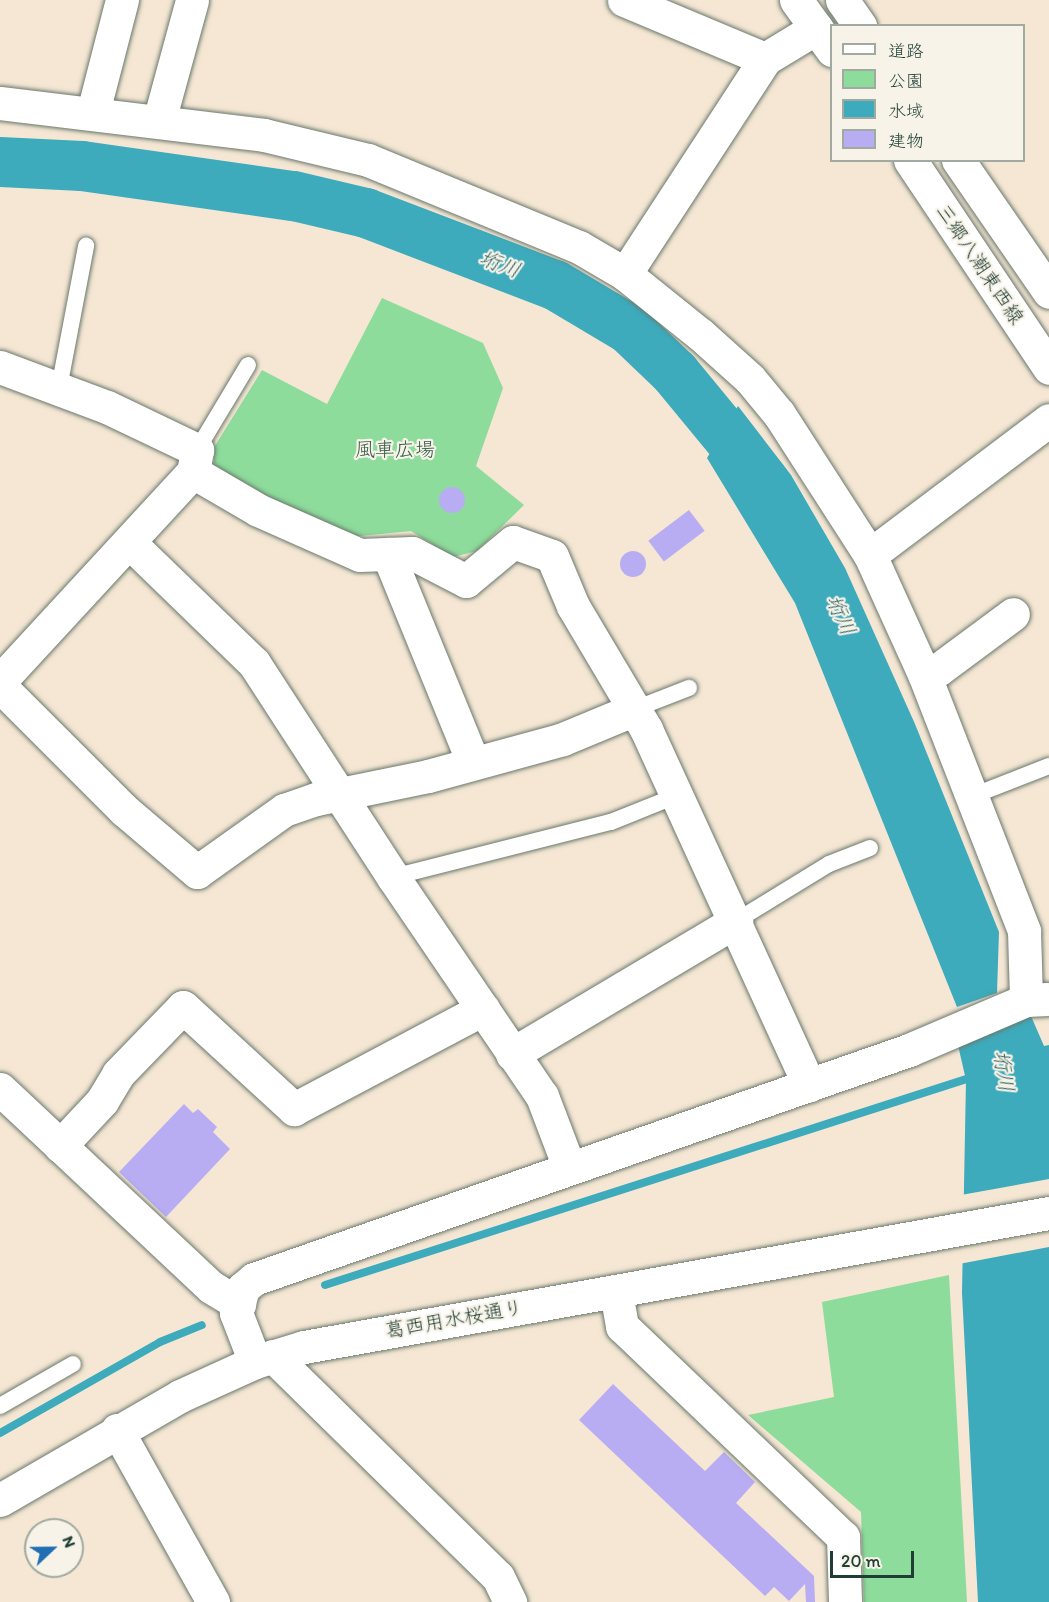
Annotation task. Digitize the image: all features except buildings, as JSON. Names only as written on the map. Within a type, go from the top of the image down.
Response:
[{"type":"street","points":[[93,112],[122,0]]},
{"type":"street","points":[[159,121],[192,0]]},
{"type":"street","points":[[624,0],[765,59]]},
{"type":"street","points":[[626,274],[765,59],[824,39],[796,0]]},
{"type":"street","points":[[842,0],[859,24]]},
{"type":"street","points":[[0,103],[93,112],[264,135],[368,159],[579,247],[626,274],[750,379],[808,454],[870,555],[924,674],[1024,931],[1037,999],[808,1085],[254,1279],[243,1288],[238,1309]]},
{"type":"street","name":"三郷八潮東西線","points":[[911,162],[1049,368]]},
{"type":"street","name":"三郷八潮東西線","points":[[959,162],[1049,292]]},
{"type":"street","points":[[0,367],[59,388],[195,461],[258,510],[360,555],[412,553],[466,581],[513,542],[552,556],[573,606],[634,710],[678,795],[808,1085]]},
{"type":"street","points":[[870,555],[1049,420]]},
{"type":"street","points":[[195,461],[130,543],[0,684],[124,810],[197,872],[284,810],[562,739],[634,710]]},
{"type":"street","points":[[130,543],[254,663],[393,877],[542,1096],[569,1167]]},
{"type":"street","points":[[388,554],[473,762]]},
{"type":"street","points":[[924,674],[939,669],[1013,614]]},
{"type":"street","points":[[512,1054],[736,921]]},
{"type":"street","points":[[60,1146],[102,1101],[118,1074],[183,1006],[294,1109],[483,1009]]},
{"type":"street","points":[[0,1089],[211,1287],[238,1309],[264,1359],[498,1577],[510,1602]]},
{"type":"street","name":"葛西用水桜通り","points":[[0,1500],[117,1430],[264,1359],[336,1339],[616,1292],[1049,1213]]},
{"type":"street","points":[[616,1292],[622,1326],[843,1537],[845,1602]]},
{"type":"street","points":[[117,1430],[213,1602]]},
{"type":"lane","points":[[59,388],[86,246]]},
{"type":"lane","points":[[195,461],[248,365]]},
{"type":"lane","points":[[634,710],[689,688]]},
{"type":"lane","points":[[970,796],[1049,766]]},
{"type":"lane","points":[[393,877],[610,822],[678,795]]},
{"type":"lane","points":[[736,921],[829,864],[870,848]]},
{"type":"lane","points":[[0,1406],[73,1364]]},
{"type":"green space","name":"風車広場","points":[[382,298],[483,343],[503,388],[476,466],[524,505],[477,551],[453,557],[411,531],[350,537],[215,471],[213,449],[262,370],[327,404]]},
{"type":"green space","points":[[949,1275],[967,1602],[864,1602],[861,1512],[748,1415],[834,1397],[822,1302]]},
{"type":"water","points":[[738,406],[791,475],[845,568],[915,724],[999,932],[997,993],[957,1007],[795,603],[707,458]]},
{"type":"water","points":[[1031,1016],[1044,1046],[1049,1045],[1049,1602],[978,1602],[962,1293],[966,1080],[957,1041]]},
{"type":"pier","points":[[1049,1179],[1049,1247],[959,1264],[961,1195]]},
{"type":"waterway","name":"垳川","points":[[0,162],[82,166],[294,196],[366,213],[555,285],[629,329],[675,373],[765,482]]},
{"type":"waterway","points":[[325,1285],[976,1076]]},
{"type":"waterway","points":[[0,1433],[160,1342],[202,1325]]}]
